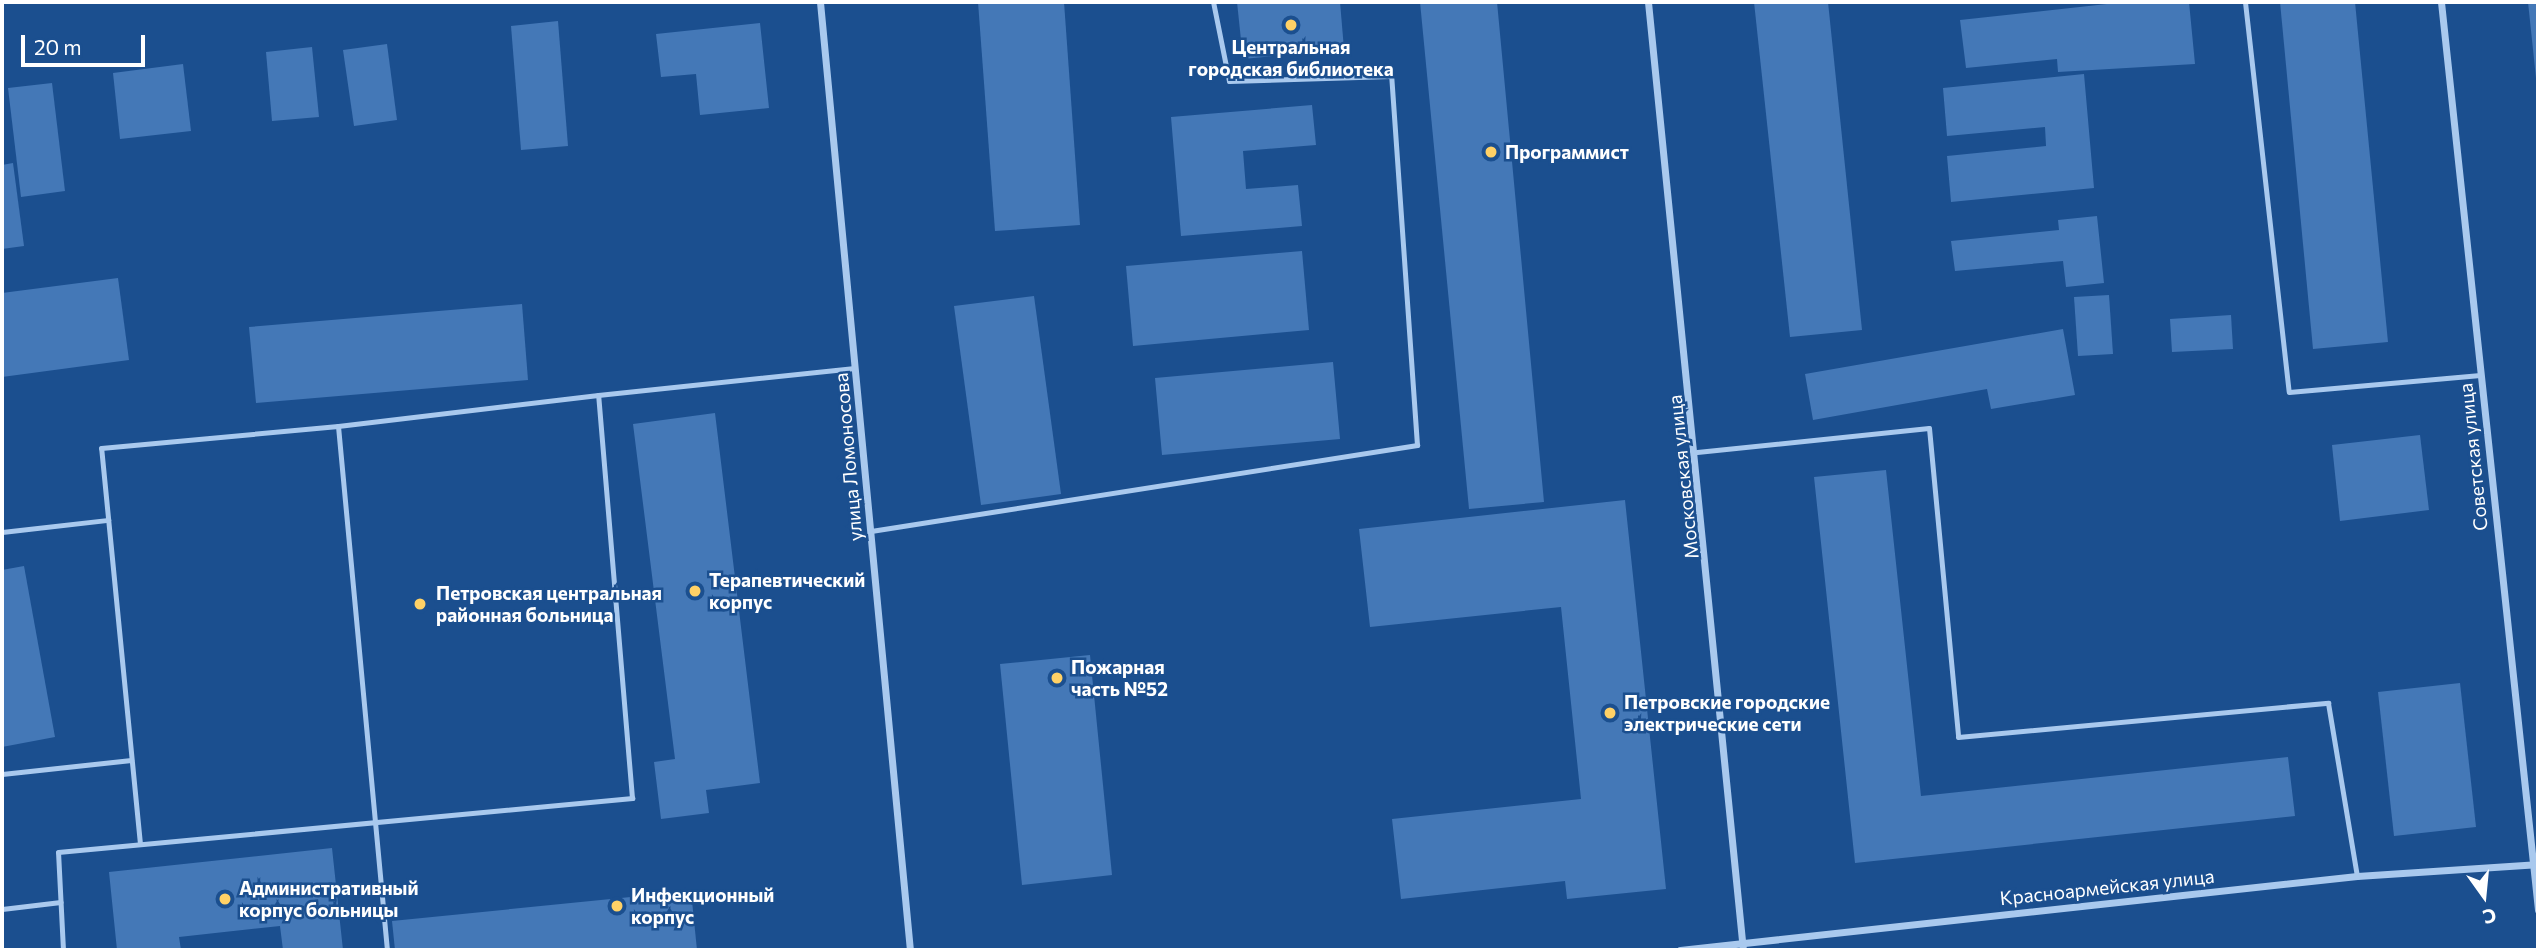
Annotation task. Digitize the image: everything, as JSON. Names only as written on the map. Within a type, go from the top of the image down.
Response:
[{"type":"street","name":"улица Ломоносова","points":[[820,2],[910,950]]},
{"type":"street","name":"Московская улица","points":[[1648,2],[1697,453],[1743,946]]},
{"type":"street","name":"Советская улица","points":[[2441,2],[2536,864],[2538,909]]},
{"type":"street","name":"Красноармейская улица","points":[[1680,950],[1743,946],[2357,876],[2536,864]]},
{"type":"lane","points":[[871,531],[1417,446],[1391,76],[1228,81],[1213,2]]},
{"type":"lane","points":[[2245,2],[2289,392],[2480,375]]},
{"type":"lane","points":[[140,844],[101,448],[338,426],[855,368]]},
{"type":"lane","points":[[63,950],[58,852],[632,799],[598,395]]},
{"type":"lane","points":[[338,426],[371,821],[387,950]]},
{"type":"lane","points":[[1697,453],[1929,428],[1958,737],[2328,703],[2357,876]]},
{"type":"lane","points":[[2,532],[108,520]]},
{"type":"lane","points":[[2,775],[131,760]]},
{"type":"lane","points":[[2,909],[61,902]]},
{"type":"building","points":[[978,2],[1064,2],[1080,225],[995,231]]},
{"type":"building","name":"Центральная городская библиотека","points":[[1237,2],[1340,2],[1344,49],[1243,59]]},
{"type":"building","points":[[1420,2],[1497,2],[1544,502],[1469,509]]},
{"type":"building","points":[[1754,2],[1828,2],[1862,330],[1790,337]]},
{"type":"building","points":[[2125,2],[2189,2],[2195,64],[2058,72],[2057,59],[1966,68],[1960,20]]},
{"type":"building","points":[[2280,2],[2355,2],[2388,342],[2313,349]]},
{"type":"building","points":[[2528,2],[2538,2],[2538,78],[2536,78]]},
{"type":"building","points":[[558,21],[568,146],[521,150],[511,26]]},
{"type":"building","points":[[760,23],[769,108],[700,115],[696,74],[661,77],[656,34]]},
{"type":"building","points":[[387,44],[397,120],[354,126],[343,50]]},
{"type":"building","points":[[312,47],[319,117],[272,121],[266,52]]},
{"type":"building","points":[[183,64],[191,131],[120,139],[113,73]]},
{"type":"building","points":[[2084,74],[2094,188],[1951,202],[1947,156],[2046,146],[2045,127],[1947,136],[1943,88]]},
{"type":"building","points":[[52,83],[65,191],[21,197],[8,88]]},
{"type":"building","points":[[1312,105],[1316,145],[1243,151],[1246,189],[1298,185],[1302,226],[1181,236],[1171,117]]},
{"type":"building","points":[[13,163],[24,246],[2,249],[2,165]]},
{"type":"building","points":[[2097,216],[2104,283],[2066,287],[2063,261],[1955,271],[1951,241],[2059,230],[2058,220]]},
{"type":"building","points":[[1302,251],[1309,330],[1133,346],[1126,266]]},
{"type":"building","points":[[118,278],[129,360],[2,377],[2,293]]},
{"type":"building","points":[[2109,295],[2113,354],[2078,356],[2074,297]]},
{"type":"building","points":[[1034,296],[1061,494],[981,505],[954,306]]},
{"type":"building","points":[[522,304],[528,380],[256,403],[249,327]]},
{"type":"building","points":[[2231,315],[2233,349],[2172,352],[2170,319]]},
{"type":"building","points":[[2063,329],[2075,395],[1991,409],[1987,389],[1813,420],[1805,374]]},
{"type":"building","points":[[1333,362],[1340,439],[1162,455],[1155,378]]},
{"type":"building","name":"Терапевтический корпус","points":[[715,413],[760,783],[706,790],[709,813],[661,819],[654,762],[675,759],[633,424]]},
{"type":"building","points":[[2420,435],[2429,510],[2340,521],[2332,445]]},
{"type":"building","points":[[1886,470],[1921,796],[2288,757],[2295,816],[1855,863],[1814,477]]},
{"type":"building","name":"Петровские городские электрические сети","points":[[1625,500],[1666,889],[1567,899],[1565,881],[1401,899],[1392,819],[1581,799],[1561,607],[1370,627],[1359,529]]},
{"type":"building","points":[[24,566],[55,737],[2,747],[2,570]]},
{"type":"building","points":[[1090,655],[1112,875],[1022,885],[1000,664]]},
{"type":"building","points":[[2460,683],[2476,827],[2394,836],[2378,692]]},
{"type":"building","name":"Административный корпус больницы","points":[[332,848],[343,950],[283,950],[280,926],[179,937],[181,950],[117,950],[109,872]]},
{"type":"building","name":"Инфекционный корпус","points":[[691,891],[697,950],[395,950],[392,921]]},
{"type":"place","name":"Центральная городская библиотека","points":[[1291,25]]},
{"type":"place","name":"Программист","points":[[1491,152]]},
{"type":"place","name":"Терапевтический корпус","points":[[695,591]]},
{"type":"place","name":"Петровская центральная районная больница","points":[[420,604]]},
{"type":"place","name":"Пожарная часть №52","points":[[1057,678]]},
{"type":"place","name":"Петровские городские электрические сети","points":[[1610,713]]},
{"type":"place","name":"Административный корпус больницы","points":[[225,899]]},
{"type":"place","name":"Инфекционный корпус","points":[[617,906]]}]
